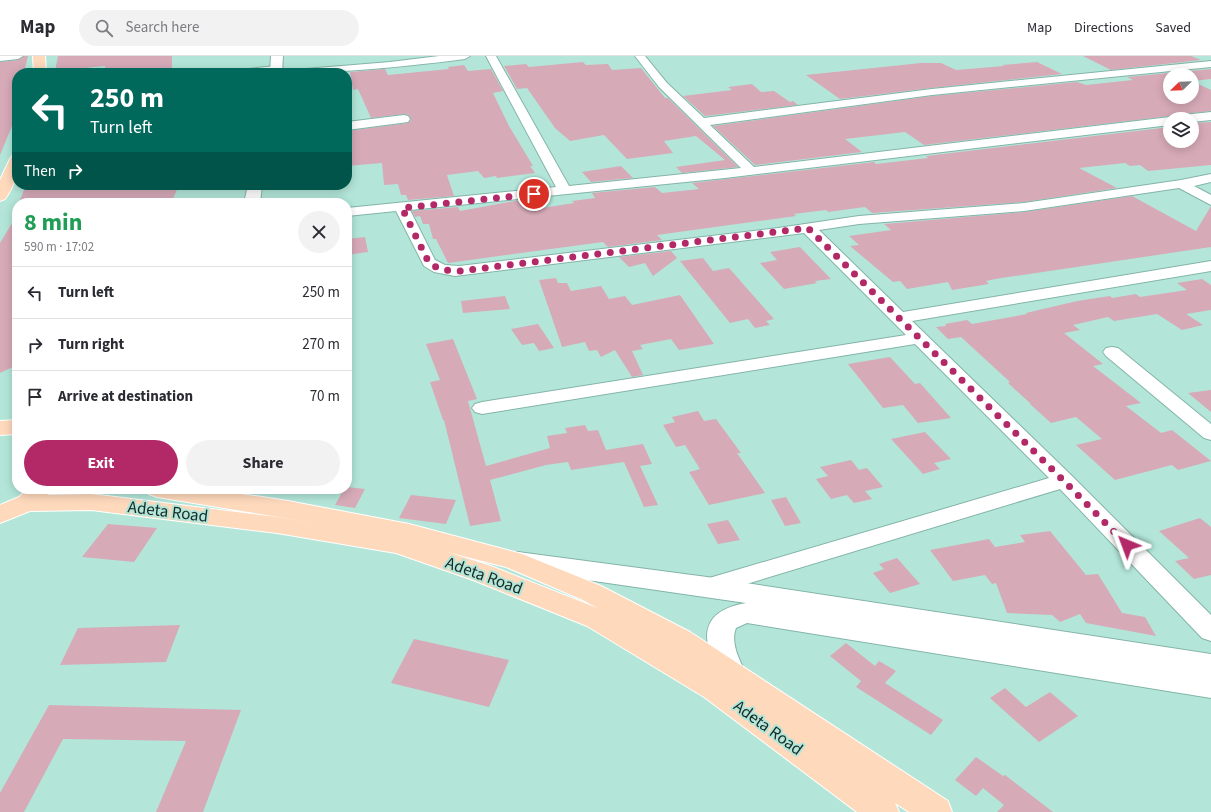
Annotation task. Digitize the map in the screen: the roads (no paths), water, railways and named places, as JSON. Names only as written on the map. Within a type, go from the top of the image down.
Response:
[{"type":"main road","points":[[39,56],[40,68]]},
{"type":"main road","points":[[0,196],[12,170]]},
{"type":"main road","name":"Adeta Road","points":[[190,494],[288,509],[409,533],[513,560],[592,593],[680,640],[936,812]]},
{"type":"main road","points":[[0,515],[35,496]]},
{"type":"main road","name":"Adeta Road","points":[[35,496],[278,525],[399,545],[482,573],[597,619],[714,689],[883,812]]},
{"type":"street","points":[[0,58],[18,56]]},
{"type":"street","points":[[277,56],[278,68]]},
{"type":"street","points":[[316,68],[389,60],[465,56]]},
{"type":"street","points":[[491,56],[565,190]]},
{"type":"street","points":[[640,56],[663,85],[703,122],[750,170]]},
{"type":"street","points":[[703,122],[932,92],[1211,64]]},
{"type":"street","points":[[1199,117],[1211,116]]},
{"type":"street","points":[[352,125],[404,119]]},
{"type":"street","points":[[352,212],[402,208],[725,174],[1163,121]]},
{"type":"street","points":[[402,208],[429,263],[435,268],[447,271],[475,269],[808,228],[858,220],[1024,207],[1181,184],[1211,178]]},
{"type":"street","points":[[1181,184],[1211,201]]},
{"type":"street","points":[[808,228],[1064,481],[1211,632]]},
{"type":"street","points":[[899,318],[1211,266]]},
{"type":"street","points":[[482,408],[919,338]]},
{"type":"street","points":[[1112,352],[1211,434]]},
{"type":"street","points":[[707,587],[1064,481]]},
{"type":"street","points":[[513,560],[707,587],[1211,665]]},
{"type":"street","points":[[732,674],[723,656],[719,640],[723,625],[734,616],[747,614],[1211,686]]}]
